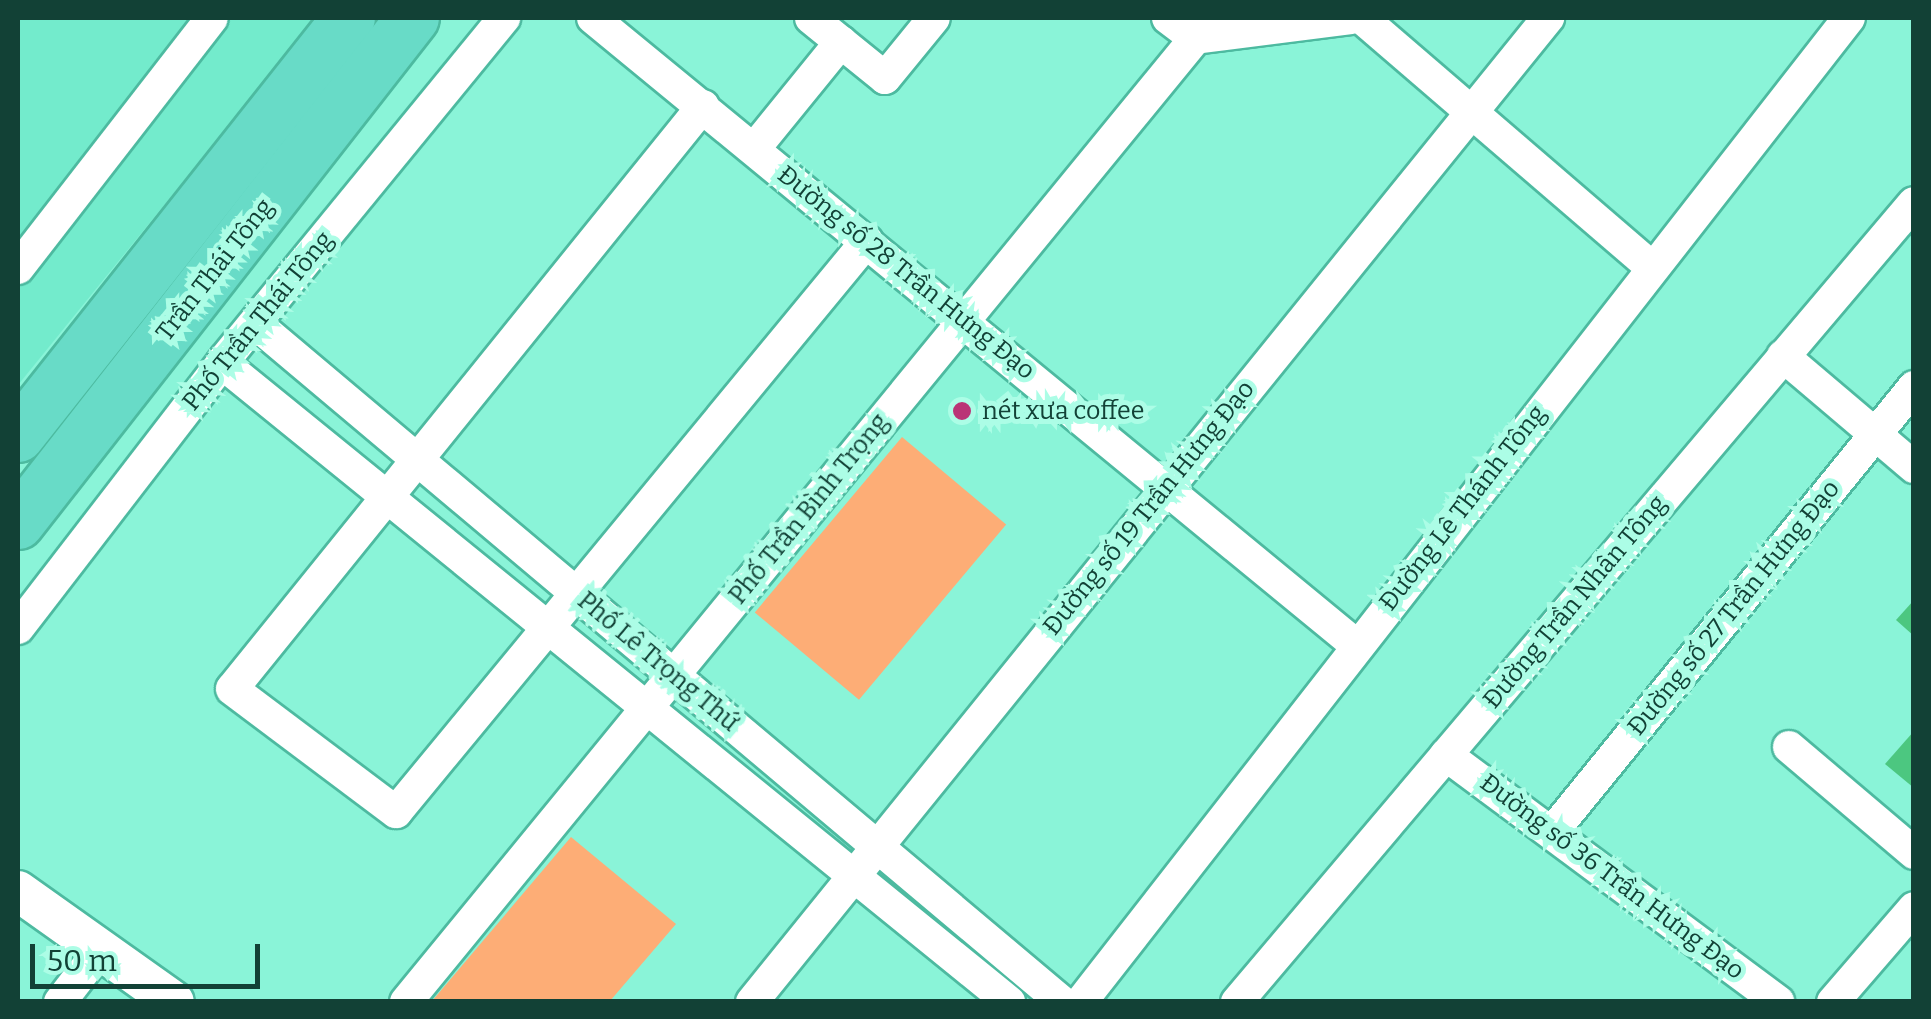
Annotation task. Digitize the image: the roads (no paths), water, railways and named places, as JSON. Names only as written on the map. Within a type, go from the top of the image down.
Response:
[{"type":"main road","points":[[18,436],[349,18]]},
{"type":"main road","name":"Trần Thái Tông","points":[[18,522],[412,18]]},
{"type":"street","points":[[18,268],[212,18]]},
{"type":"street","name":"Phố Trần Thái Tông","points":[[18,628],[222,363],[504,18]]},
{"type":"street","name":"Đường số 28 Trần Hưng Đạo","points":[[594,18],[1356,645]]},
{"type":"street","points":[[811,18],[885,78],[934,18]]},
{"type":"street","points":[[1168,18],[1204,28],[1351,18]]},
{"type":"street","points":[[1362,18],[1652,267]]},
{"type":"street","name":"Đường số 19 Trần Hưng Đạo","points":[[752,1002],[1548,18]]},
{"type":"street","name":"Đường Lê Thánh Tông","points":[[1082,1002],[1356,645],[1848,18]]},
{"type":"street","name":"Phố Trần Bình Trọng","points":[[406,1002],[1204,28]]},
{"type":"street","points":[[754,149],[841,42]]},
{"type":"street","points":[[703,106],[232,689],[396,812],[866,241]]},
{"type":"street","name":"Đường Trần Nhân Tông","points":[[1237,1002],[1914,203]]},
{"type":"street","name":"Phố Lê Trọng Thứ","points":[[255,323],[418,455],[576,594],[1062,1002]]},
{"type":"street","points":[[1783,356],[1914,467]]},
{"type":"street","name":"Phố Lê Trọng Thứ","points":[[222,363],[855,873],[1009,1002]]},
{"type":"street","name":"Đường số 27 Trần Hưng Đạo","points":[[1554,830],[1914,387]]},
{"type":"street","points":[[1789,747],[1914,853]]},
{"type":"street","name":"Đường số 36 Trần Hưng Đạo","points":[[1446,754],[1554,830],[1778,1002]]},
{"type":"street","points":[[18,892],[174,1002]]},
{"type":"street","points":[[1833,1002],[1914,908]]},
{"type":"street","points":[[60,1002],[100,950]]},
{"type":"place","name":"nét xưa coffee","points":[[962,411]]}]
